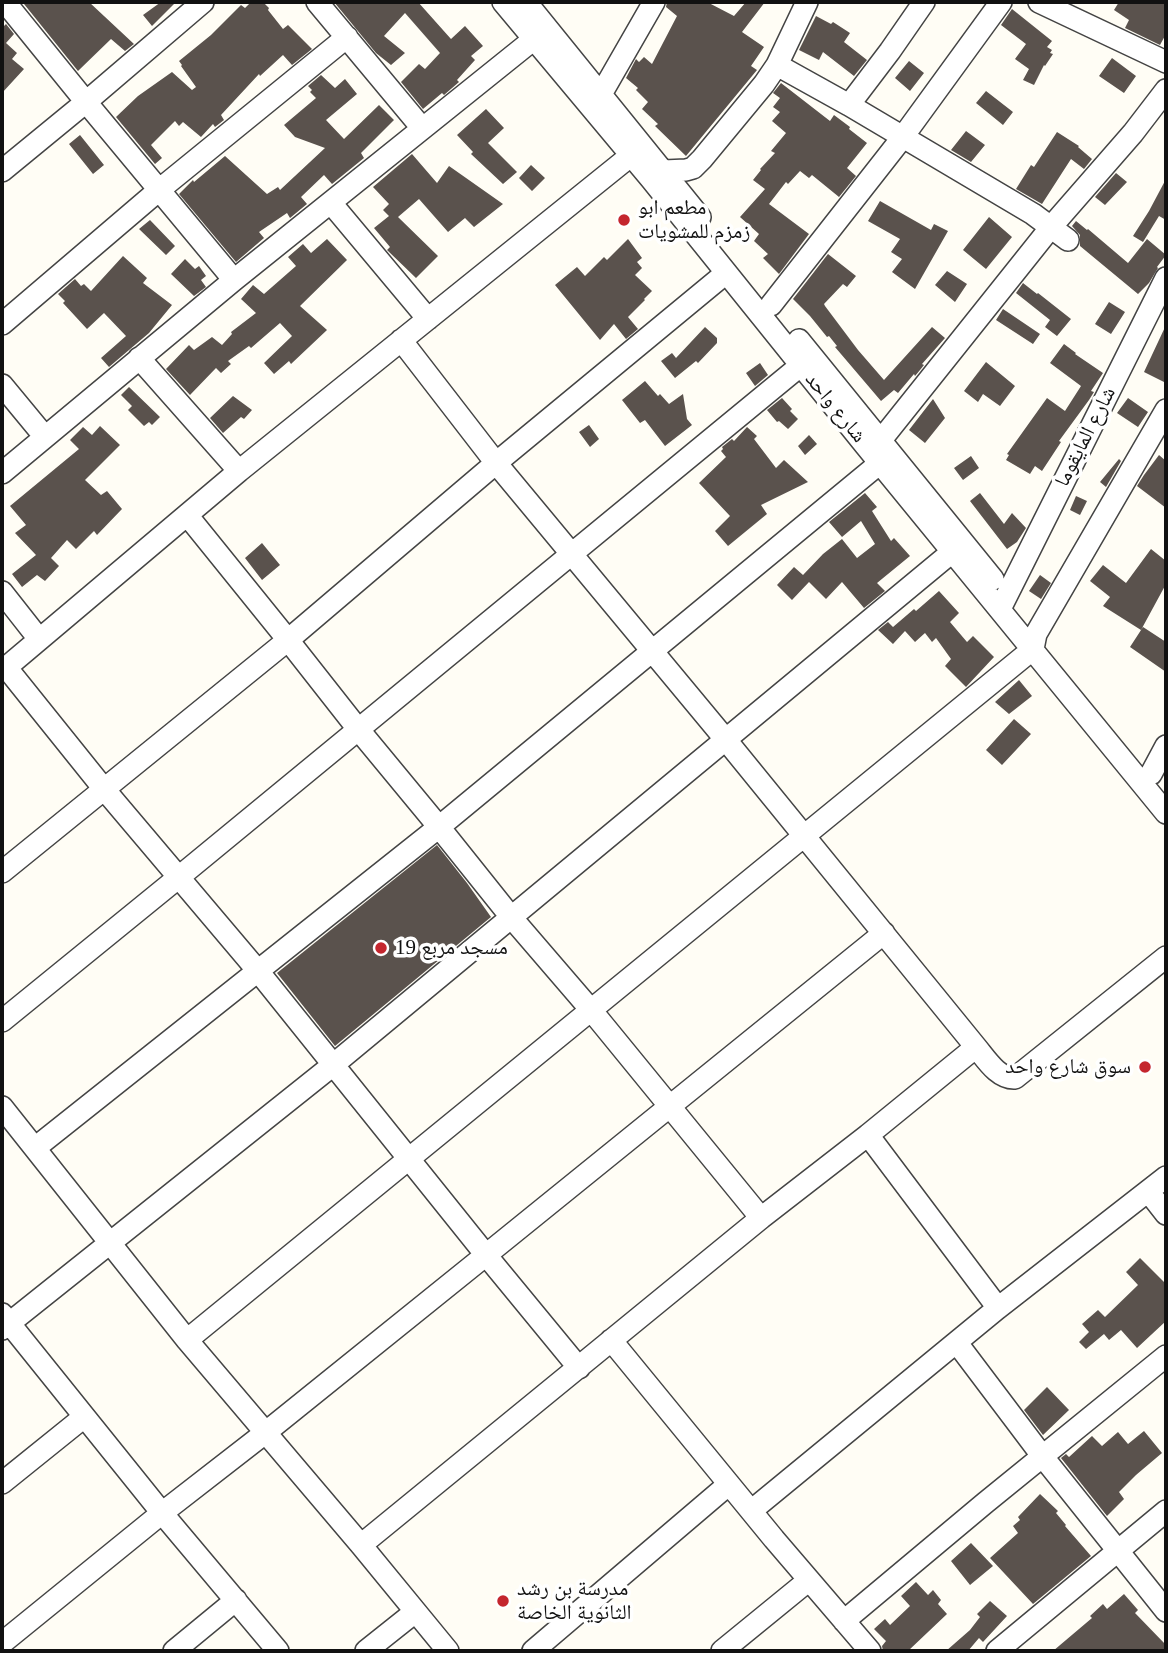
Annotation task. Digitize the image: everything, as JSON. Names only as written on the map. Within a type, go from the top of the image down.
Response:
[{"type":"street","points":[[2,171],[203,2]]},
{"type":"street","points":[[317,2],[422,128]]},
{"type":"street","name":"شارع واحد","points":[[503,2],[771,305],[881,440],[1003,603],[1166,792]]},
{"type":"street","points":[[600,96],[654,2]]},
{"type":"street","points":[[657,175],[693,168],[764,84],[807,2]]},
{"type":"street","points":[[849,105],[923,2]]},
{"type":"street","points":[[771,305],[902,138],[1001,2]]},
{"type":"street","points":[[1038,2],[1080,10],[1166,62]]},
{"type":"street","points":[[6,4],[234,280]]},
{"type":"street","name":"شارع واحد","points":[[532,5],[600,96],[636,150]]},
{"type":"street","points":[[2,324],[159,190],[346,37]]},
{"type":"street","points":[[2,473],[234,280],[534,39]]},
{"type":"street","points":[[776,65],[849,105],[1060,233]]},
{"type":"street","points":[[881,440],[1060,233],[1166,90]]},
{"type":"street","points":[[579,1368],[258,971],[4,669],[239,471],[636,150]]},
{"type":"street","name":"شارع واحد","points":[[657,175],[726,273],[800,366],[952,552],[1003,603]]},
{"type":"street","points":[[331,203],[428,319]]},
{"type":"street","points":[[2,872],[288,640],[726,273]]},
{"type":"street","name":"شارع المايقوما","points":[[1003,603],[1166,278]]},
{"type":"street","points":[[401,340],[496,463],[1003,1077],[1015,1078],[1166,957]]},
{"type":"street","points":[[139,358],[239,471]]},
{"type":"street","points":[[2,1021],[800,366]]},
{"type":"street","points":[[2,385],[45,437]]},
{"type":"street","points":[[187,1340],[592,1010],[1034,641],[1166,410]]},
{"type":"street","points":[[36,1147],[439,827],[880,463]]},
{"type":"street","points":[[187,515],[358,729],[761,1218]]},
{"type":"street","points":[[278,1651],[4,1322],[111,1242],[333,1065],[952,552]]},
{"type":"street","points":[[2,592],[39,639]]},
{"type":"street","name":"شارع واحد","points":[[1034,641],[1098,731],[1166,813]]},
{"type":"street","points":[[1152,774],[1166,746]]},
{"type":"street","points":[[2,1643],[884,933]]},
{"type":"street","points":[[361,1545],[761,1218],[976,1047]]},
{"type":"street","points":[[2,1107],[187,1340],[448,1651]]},
{"type":"street","points":[[868,1135],[998,1308]]},
{"type":"street","points":[[751,1511],[998,1308],[1166,1177]]},
{"type":"street","points":[[1148,1191],[1166,1214]]},
{"type":"street","points":[[611,1340],[870,1651]]},
{"type":"street","points":[[957,1343],[1043,1457],[1166,1611]]},
{"type":"street","points":[[844,1621],[1166,1356]]},
{"type":"street","points":[[2,1483],[84,1417]]},
{"type":"street","points":[[533,1651],[729,1484]]},
{"type":"street","points":[[997,1651],[1166,1511]]},
{"type":"street","points":[[722,1651],[809,1580]]},
{"type":"street","points":[[174,1651],[236,1600]]},
{"type":"street","points":[[366,1651],[415,1612]]},
{"type":"building","points":[[89,2],[134,44],[125,51],[111,39],[78,71],[24,4]]},
{"type":"building","points":[[161,2],[176,2],[152,26],[143,15]]},
{"type":"building","points":[[251,2],[263,2],[283,29],[288,25],[312,49],[292,65],[283,55],[260,76],[259,74],[221,115],[224,120],[215,127],[213,124],[201,137],[183,122],[179,126],[175,121],[151,145],[162,158],[155,164],[116,117],[138,96],[172,72],[192,90],[196,87],[179,61],[211,35],[241,5],[245,8]]},
{"type":"building","points":[[334,2],[418,2],[451,39],[465,26],[483,46],[471,56],[475,60],[457,80],[459,82],[423,109],[401,82],[419,64],[425,69],[440,53],[405,13],[384,36],[405,53],[391,65],[376,53]]},
{"type":"building","points":[[667,2],[707,2],[734,16],[746,2],[765,2],[742,32],[764,47],[751,66],[757,70],[686,156],[655,126],[658,124],[642,109],[648,102],[626,78],[636,59],[639,62],[644,57],[652,64],[677,16],[666,7]]},
{"type":"building","points":[[1119,2],[1166,2],[1166,34],[1160,45],[1125,28],[1129,20],[1114,10]]},
{"type":"building","points":[[1012,9],[1052,41],[1047,47],[1053,54],[1034,85],[1023,80],[1029,69],[1015,59],[1026,44],[1001,25]]},
{"type":"building","points":[[816,16],[831,24],[833,22],[850,33],[844,42],[867,60],[854,76],[823,52],[819,60],[799,50]]},
{"type":"building","points":[[6,24],[14,34],[6,43],[17,53],[12,59],[24,69],[2,93],[2,28]]},
{"type":"building","points":[[1112,58],[1136,76],[1124,93],[1099,76]]},
{"type":"building","points":[[909,61],[924,73],[910,91],[895,78]]},
{"type":"building","points":[[321,75],[335,88],[345,79],[357,94],[326,120],[344,139],[379,105],[394,120],[361,153],[364,158],[332,184],[324,175],[301,197],[307,204],[290,218],[287,213],[259,232],[264,238],[236,262],[179,194],[225,156],[267,194],[278,187],[280,190],[325,148],[295,137],[284,125],[316,98],[308,86]]},
{"type":"building","points":[[781,83],[830,121],[834,115],[867,143],[847,168],[856,176],[839,197],[812,175],[809,178],[800,171],[788,184],[786,182],[769,204],[809,234],[779,274],[763,258],[768,254],[754,241],[759,234],[740,217],[765,189],[753,180],[775,153],[771,151],[786,133],[772,121],[780,112],[773,107],[780,98],[773,93]]},
{"type":"building","points":[[986,91],[1013,112],[1003,125],[976,103]]},
{"type":"building","points":[[486,109],[504,128],[488,143],[517,172],[503,184],[471,154],[473,152],[457,135]]},
{"type":"building","points":[[966,131],[985,145],[971,162],[951,150]]},
{"type":"building","points":[[1057,132],[1079,146],[1092,159],[1084,169],[1071,159],[1042,204],[1016,189]]},
{"type":"building","points":[[80,135],[104,165],[93,174],[69,144]]},
{"type":"building","points":[[412,154],[437,183],[449,166],[503,204],[474,227],[465,218],[448,232],[419,199],[398,217],[438,256],[416,278],[387,250],[390,247],[374,228],[389,216],[383,210],[389,204],[373,187]]},
{"type":"building","points":[[531,165],[545,178],[532,191],[519,178]]},
{"type":"building","points":[[1116,173],[1127,182],[1105,205],[1095,197]]},
{"type":"building","points":[[1166,179],[1166,220],[1159,216],[1143,242],[1133,236]]},
{"type":"building","points":[[880,201],[931,230],[934,224],[948,231],[915,289],[892,272],[902,259],[891,252],[900,239],[868,221]]},
{"type":"building","points":[[989,217],[1012,237],[986,269],[963,250]]},
{"type":"building","points":[[150,220],[175,246],[166,255],[139,229]]},
{"type":"building","points":[[1076,221],[1128,263],[1147,239],[1166,255],[1149,283],[1138,294],[1080,246],[1080,235],[1072,226]]},
{"type":"building","points":[[327,239],[347,260],[300,306],[327,330],[291,364],[289,361],[274,374],[264,363],[292,336],[280,323],[251,348],[249,346],[228,361],[231,364],[221,373],[216,368],[190,395],[166,369],[189,345],[194,350],[212,337],[222,345],[231,332],[256,313],[241,299],[253,285],[264,294],[296,266],[288,257],[303,244],[311,253]]},
{"type":"building","points":[[628,239],[642,258],[637,262],[642,268],[635,275],[652,291],[628,317],[638,329],[626,339],[614,324],[600,340],[555,285],[577,267],[585,276],[604,257],[607,260]]},
{"type":"building","points":[[828,254],[856,276],[847,287],[843,284],[824,304],[884,380],[932,327],[945,338],[898,393],[894,390],[881,401],[835,347],[837,346],[829,336],[827,337],[793,299]]},
{"type":"building","points":[[123,256],[147,278],[143,283],[172,305],[149,333],[109,367],[101,358],[126,336],[104,313],[87,329],[58,294],[75,279],[91,291]]},
{"type":"building","points":[[185,259],[195,269],[199,266],[206,276],[201,280],[206,287],[194,296],[171,274]]},
{"type":"building","points":[[947,271],[967,284],[955,302],[935,285]]},
{"type":"building","points":[[1023,283],[1071,319],[1057,336],[1045,327],[1050,320],[1016,293]]},
{"type":"building","points":[[1109,302],[1125,312],[1111,334],[1095,324]]},
{"type":"building","points":[[1003,309],[1040,334],[1033,344],[996,320]]},
{"type":"building","points":[[1166,325],[1166,383],[1144,372]]},
{"type":"building","points":[[705,327],[717,338],[717,343],[698,363],[696,361],[675,378],[661,361],[672,353],[676,358]]},
{"type":"building","points":[[1064,344],[1103,373],[1091,391],[1094,392],[1059,441],[1061,442],[1042,471],[1035,466],[1030,474],[1006,460],[1009,455],[1007,454],[1047,398],[1065,411],[1081,386],[1050,363]]},
{"type":"building","points":[[986,362],[1015,386],[1000,406],[983,394],[978,402],[964,391]]},
{"type":"building","points":[[760,363],[768,375],[755,386],[746,373]]},
{"type":"building","points":[[645,381],[669,404],[683,394],[687,419],[692,425],[665,446],[645,420],[640,423],[622,400]]},
{"type":"building","points":[[129,387],[160,417],[152,425],[149,422],[144,426],[128,410],[132,406],[121,395]]},
{"type":"building","points":[[233,396],[252,410],[223,433],[210,418]]},
{"type":"building","points":[[782,398],[798,419],[788,429],[777,422],[767,410]]},
{"type":"building","points":[[1128,398],[1148,412],[1138,427],[1117,413]]},
{"type":"building","points":[[933,399],[945,418],[925,443],[909,430]]},
{"type":"building","points":[[589,425],[599,439],[590,447],[579,432]]},
{"type":"building","points":[[100,426],[120,445],[85,480],[101,495],[107,491],[122,509],[97,535],[94,531],[76,549],[67,540],[51,558],[59,566],[45,581],[37,575],[22,587],[12,574],[36,555],[15,533],[26,525],[10,506],[79,449],[70,440],[83,427],[92,435]]},
{"type":"building","points":[[747,427],[757,436],[754,439],[776,468],[784,460],[808,482],[761,505],[767,514],[728,546],[715,531],[730,516],[699,483],[726,457],[721,451],[722,447],[732,439],[734,441]]},
{"type":"building","points":[[809,435],[817,444],[805,455],[798,446]]},
{"type":"building","points":[[1159,455],[1166,461],[1166,508],[1137,486]]},
{"type":"building","points":[[971,456],[979,468],[963,480],[954,468]]},
{"type":"building","points":[[1119,459],[1121,461],[1106,487],[1100,482]]},
{"type":"building","points":[[865,493],[877,507],[872,511],[891,541],[894,538],[910,556],[877,583],[885,591],[864,608],[842,582],[826,599],[809,582],[792,600],[777,585],[794,567],[803,575],[842,539],[857,558],[875,544],[861,521],[842,537],[829,522]]},
{"type":"building","points":[[980,493],[1004,524],[1012,513],[1026,528],[1017,542],[1007,549],[970,501]]},
{"type":"building","points":[[1076,496],[1087,501],[1080,515],[1070,510]]},
{"type":"building","points":[[262,543],[280,565],[262,580],[245,558]]},
{"type":"building","points":[[1151,549],[1166,561],[1166,584],[1141,630],[1103,606],[1110,597],[1090,581],[1103,565],[1126,583]]},
{"type":"building","points":[[1040,575],[1051,583],[1041,599],[1029,591]]},
{"type":"building","points":[[939,591],[959,613],[950,622],[967,642],[973,636],[994,657],[966,687],[945,666],[951,659],[936,638],[932,642],[925,633],[915,642],[905,631],[893,644],[878,630],[888,622],[893,627]]},
{"type":"building","points":[[1143,627],[1166,642],[1166,672],[1130,647]]},
{"type":"building","points":[[1019,680],[1032,696],[1009,714],[995,702]]},
{"type":"building","points":[[1014,719],[1031,734],[1002,765],[986,750]]},
{"type":"building","name":"مسجد مربع 19","points":[[437,845],[491,917],[335,1046],[277,973]]},
{"type":"building","points":[[1140,1258],[1166,1284],[1166,1321],[1137,1348],[1121,1330],[1109,1340],[1104,1334],[1086,1349],[1079,1342],[1089,1332],[1082,1324],[1098,1310],[1105,1317],[1138,1285],[1126,1272]]},
{"type":"building","points":[[1047,1387],[1069,1410],[1043,1435],[1024,1410]]},
{"type":"building","points":[[1144,1431],[1162,1453],[1119,1492],[1124,1499],[1107,1516],[1061,1458],[1066,1454],[1069,1457],[1092,1436],[1102,1446],[1118,1432],[1128,1444]]},
{"type":"building","points":[[1040,1494],[1058,1511],[1056,1513],[1065,1526],[1091,1556],[1033,1604],[990,1558],[1018,1533],[1013,1526],[1020,1520],[1018,1517]]},
{"type":"building","points":[[971,1543],[993,1566],[970,1585],[951,1561]]},
{"type":"building","points":[[916,1582],[928,1595],[933,1590],[941,1600],[938,1604],[947,1614],[908,1651],[883,1651],[882,1646],[886,1641],[874,1629],[885,1619],[890,1625],[910,1606],[901,1596]]},
{"type":"building","points":[[1124,1594],[1138,1610],[1135,1613],[1166,1645],[1166,1651],[1053,1651],[1092,1618],[1090,1616],[1103,1604],[1107,1609]]},
{"type":"building","points":[[990,1601],[1007,1616],[983,1642],[979,1638],[968,1651],[946,1651],[970,1630],[980,1617],[977,1614]]},
{"type":"place","name":"مطعم ابو زمزم للمشويات","points":[[624,220]]},
{"type":"place","name":"مسجد مربع 19","points":[[381,948]]},
{"type":"place","name":"سوق شارع واحد","points":[[1145,1067]]},
{"type":"place","name":"مدرسة بن رشد الثانوية الخاصة","points":[[503,1601]]}]
